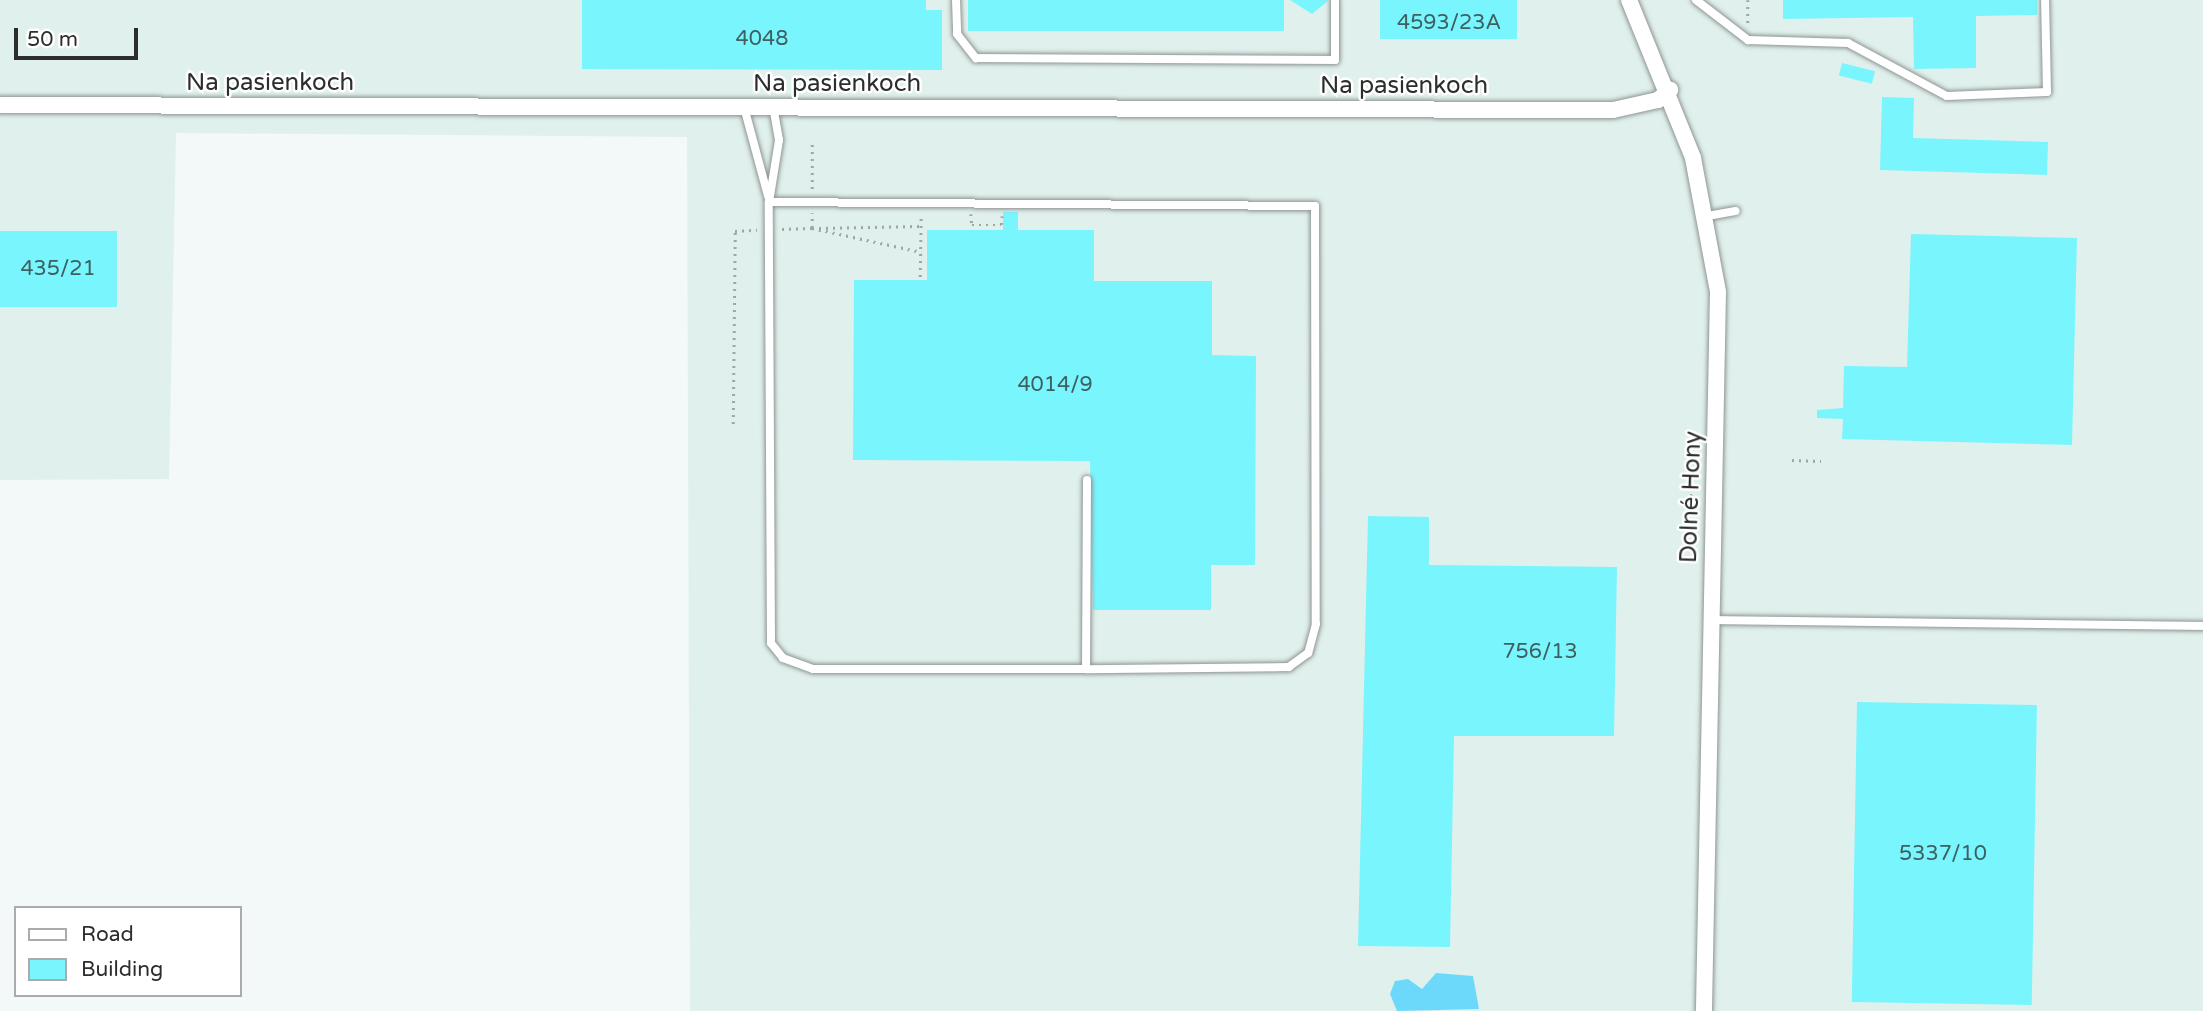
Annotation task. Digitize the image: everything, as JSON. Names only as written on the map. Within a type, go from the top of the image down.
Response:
[{"type":"street","name":"Dolné Hony","points":[[1629,0],[1670,90],[1707,216],[1718,305],[1704,1011]]},
{"type":"street","name":"Na pasienkoch","points":[[0,105],[1613,110],[1658,100],[1670,90]]},
{"type":"lane","points":[[956,0],[957,34],[976,58],[1335,60],[1335,0]]},
{"type":"lane","points":[[1696,0],[1748,40],[1848,43],[1947,96],[2046,92],[2045,0]]},
{"type":"lane","points":[[743,107],[758,140],[769,202]]},
{"type":"lane","points":[[769,202],[1315,206],[1315,624],[1308,653],[1289,667],[1086,669],[813,669],[783,658],[771,643],[769,202],[779,140],[773,107]]},
{"type":"lane","points":[[1707,216],[1736,211]]},
{"type":"lane","points":[[1086,669],[1087,480]]},
{"type":"lane","points":[[1711,620],[2203,626]]},
{"type":"path","points":[[1748,0],[1748,40]]},
{"type":"path","points":[[959,213],[971,213],[972,225],[1002,225],[1002,205]]},
{"type":"path","points":[[920,277],[921,212],[933,213]]},
{"type":"path","points":[[920,252],[812,228],[921,226]]},
{"type":"path","points":[[1792,460],[1821,461]]},
{"type":"shaded area","points":[[0,0],[2203,0],[2203,1011],[690,1011],[687,137],[176,133],[169,479],[0,480]]},
{"type":"water","points":[[1436,973],[1473,976],[1479,1009],[1397,1011],[1390,994],[1395,981],[1408,979],[1422,989]]},
{"type":"building","points":[[582,0],[926,0],[926,10],[942,10],[942,70],[582,69]]},
{"type":"building","points":[[968,0],[1284,0],[1284,31],[968,31]]},
{"type":"building","points":[[1290,0],[1328,0],[1328,1],[1312,14]]},
{"type":"building","points":[[1380,0],[1517,0],[1517,39],[1380,39]]},
{"type":"building","points":[[1783,0],[2037,0],[2037,15],[1976,16],[1976,68],[1914,69],[1913,17],[1783,19]]},
{"type":"building","points":[[1842,63],[1875,71],[1872,84],[1839,76]]},
{"type":"building","points":[[1882,97],[1914,98],[1913,138],[2048,142],[2047,175],[1880,170]]},
{"type":"building","points":[[1003,212],[1018,212],[1018,230],[1094,230],[1094,281],[1212,281],[1212,355],[1256,356],[1255,565],[1211,565],[1211,610],[1093,610],[1090,461],[853,460],[854,280],[927,280],[927,230],[1003,230]]},
{"type":"building","points":[[0,231],[117,231],[117,307],[0,307]]},
{"type":"building","points":[[1911,234],[2077,238],[2072,445],[1842,439],[1843,419],[1817,418],[1817,410],[1843,408],[1844,366],[1907,367]]},
{"type":"building","points":[[1368,516],[1429,517],[1429,565],[1617,567],[1614,736],[1454,736],[1450,947],[1358,946]]},
{"type":"building","points":[[1857,702],[2037,705],[2032,1005],[1852,1002]]}]
